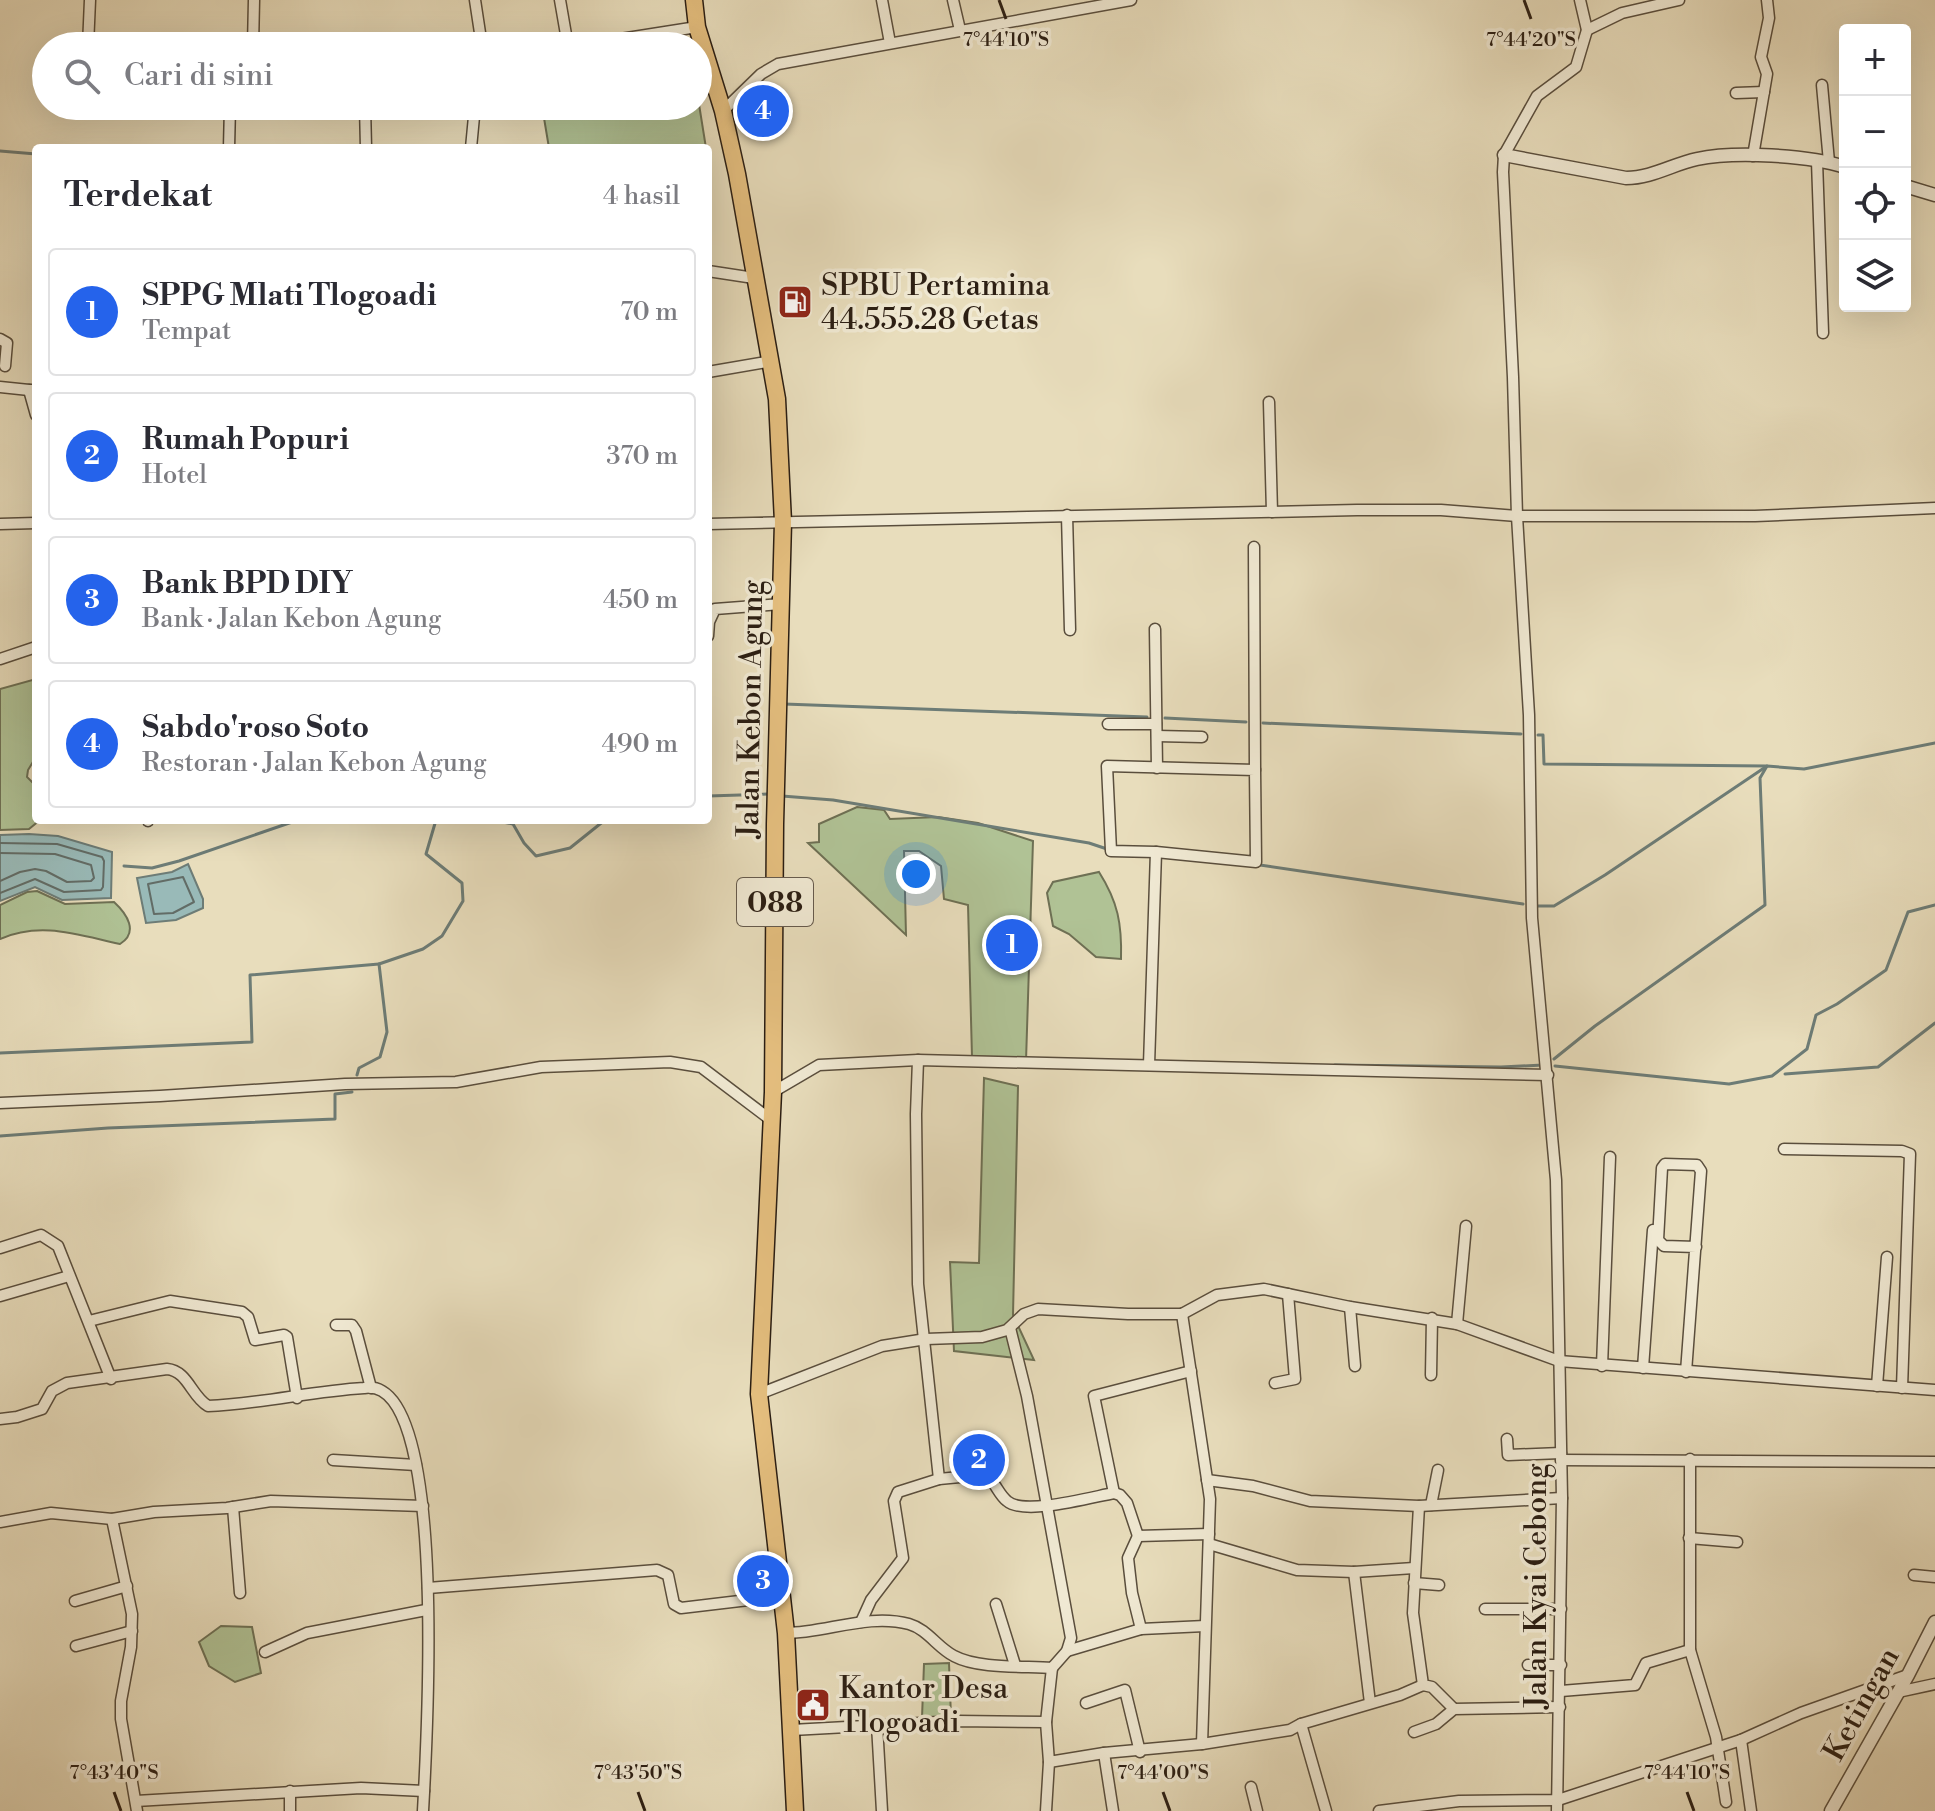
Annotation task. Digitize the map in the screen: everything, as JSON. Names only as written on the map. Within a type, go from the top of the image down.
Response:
[{"type":"main road","name":"Jalan Kebon Agung","points":[[694,0],[699,32]]},
{"type":"main road","name":"Jalan Kebon Agung","points":[[712,75],[737,174],[754,278],[772,361],[783,522],[775,824],[773,1092],[759,1394],[786,1633],[795,1811]]},
{"type":"street","points":[[89,32],[90,0]]},
{"type":"street","points":[[253,32],[254,0]]},
{"type":"street","points":[[475,0],[480,32]]},
{"type":"street","points":[[560,0],[566,32]]},
{"type":"street","points":[[882,0],[890,43]]},
{"type":"street","points":[[953,0],[960,30]]},
{"type":"street","points":[[723,111],[769,67],[1131,0]]},
{"type":"street","points":[[1580,0],[1587,30],[1576,67],[1537,96],[1504,155],[1626,178],[1641,178],[1698,158],[1753,156],[1823,161],[1839,165]]},
{"type":"street","points":[[1587,30],[1622,13],[1679,0]]},
{"type":"street","points":[[1753,156],[1767,74],[1761,57],[1769,18],[1767,0]]},
{"type":"street","points":[[665,32],[697,27]]},
{"type":"street","points":[[1822,85],[1823,333]]},
{"type":"street","points":[[1736,93],[1764,92]]},
{"type":"street","points":[[229,144],[230,120]]},
{"type":"street","points":[[365,120],[366,144]]},
{"type":"street","points":[[471,144],[474,120]]},
{"type":"street","name":"Jalan Kyai Cebong","points":[[1504,155],[1517,516],[1529,715],[1532,918],[1556,1180],[1562,1498],[1558,1805]]},
{"type":"street","points":[[1911,188],[1935,195]]},
{"type":"street","points":[[712,272],[754,278]]},
{"type":"street","points":[[0,339],[7,343],[2,388],[32,390]]},
{"type":"street","points":[[712,371],[772,361]]},
{"type":"street","points":[[1269,402],[1272,512]]},
{"type":"street","points":[[712,524],[1441,510],[1517,516],[1755,516],[1935,508]]},
{"type":"street","points":[[1067,515],[1070,630]]},
{"type":"street","points":[[0,524],[32,523]]},
{"type":"street","points":[[1254,547],[1256,862],[1156,852],[1111,851],[1107,766],[1255,770]]},
{"type":"street","points":[[712,615],[721,607],[781,604]]},
{"type":"street","points":[[1155,629],[1157,768]]},
{"type":"street","points":[[0,659],[32,648]]},
{"type":"street","points":[[1108,724],[1156,724]]},
{"type":"street","points":[[1157,736],[1202,737]]},
{"type":"street","points":[[1149,1065],[1156,852]]},
{"type":"street","points":[[773,1092],[819,1065],[918,1060],[1548,1075]]},
{"type":"street","points":[[918,1060],[918,1284],[939,1479]]},
{"type":"street","points":[[0,1103],[345,1084],[456,1082],[541,1067],[670,1062],[701,1067],[771,1120]]},
{"type":"street","points":[[1784,1149],[1902,1151],[1910,1154],[1902,1388]]},
{"type":"street","points":[[1602,1366],[1610,1157]]},
{"type":"street","points":[[1643,1368],[1658,1164]]},
{"type":"street","points":[[1686,1372],[1696,1247],[1701,1168],[1697,1165],[1665,1164],[1662,1168],[1658,1240],[1664,1246],[1696,1247]]},
{"type":"street","points":[[1457,1324],[1466,1226]]},
{"type":"street","points":[[0,1248],[41,1235],[58,1246],[111,1379]]},
{"type":"street","points":[[1877,1386],[1887,1257]]},
{"type":"street","points":[[0,1296],[69,1276]]},
{"type":"street","points":[[759,1394],[882,1346],[926,1339],[982,1337],[1010,1328],[1024,1314],[1038,1309],[1182,1314],[1217,1295],[1264,1289],[1457,1324],[1559,1361],[1935,1390]]},
{"type":"street","points":[[1275,1383],[1295,1379],[1288,1294]]},
{"type":"street","points":[[89,1321],[170,1301],[242,1312],[248,1317],[255,1340],[287,1337],[297,1398]]},
{"type":"street","points":[[1350,1307],[1355,1366]]},
{"type":"street","points":[[1182,1314],[1207,1480],[1209,1539],[1202,1744]]},
{"type":"street","points":[[1431,1375],[1432,1318]]},
{"type":"street","points":[[336,1325],[352,1325],[356,1331],[371,1388]]},
{"type":"street","points":[[1010,1328],[1023,1374],[1071,1638],[1067,1651],[1052,1668],[1046,1722],[1049,1762],[1046,1811]]},
{"type":"street","points":[[0,1419],[42,1409],[52,1391],[59,1386],[174,1370],[180,1373],[199,1401],[208,1406],[371,1388],[383,1391],[402,1418],[413,1445],[423,1506],[428,1588],[423,1811]]},
{"type":"street","points":[[1114,1493],[1094,1396],[1191,1371]]},
{"type":"street","points":[[1507,1439],[1508,1455],[1935,1462]]},
{"type":"street","points":[[1690,1459],[1690,1650],[1717,1747],[1726,1802]]},
{"type":"street","points":[[333,1460],[416,1465]]},
{"type":"street","points":[[1431,1505],[1438,1470]]},
{"type":"street","points":[[861,1622],[871,1600],[903,1558],[894,1501],[898,1492],[939,1479],[981,1475],[992,1481],[1012,1504],[1048,1505],[1114,1493],[1120,1495],[1127,1503],[1138,1536],[1128,1558],[1141,1629]]},
{"type":"street","points":[[1207,1480],[1253,1486],[1310,1501],[1419,1506],[1562,1498]]},
{"type":"street","points":[[0,1522],[51,1513],[112,1519],[271,1501],[423,1506]]},
{"type":"street","points":[[1419,1506],[1413,1613],[1423,1685]]},
{"type":"street","points":[[233,1507],[240,1593]]},
{"type":"street","points":[[112,1519],[132,1614],[121,1719],[136,1806],[290,1791],[361,1788],[424,1791]]},
{"type":"street","points":[[1138,1536],[1209,1539],[1287,1568],[1354,1572],[1414,1568]]},
{"type":"street","points":[[1689,1538],[1737,1542]]},
{"type":"street","points":[[428,1588],[657,1570],[668,1575],[674,1604],[681,1608],[782,1596]]},
{"type":"street","points":[[1354,1572],[1370,1703]]},
{"type":"street","points":[[1914,1575],[1935,1577]]},
{"type":"street","points":[[1414,1583],[1439,1585]]},
{"type":"street","points":[[75,1601],[127,1586]]},
{"type":"street","points":[[996,1604],[1015,1665]]},
{"type":"street","points":[[1485,1609],[1561,1609]]},
{"type":"street","points":[[265,1652],[307,1633],[426,1610]]},
{"type":"street","points":[[786,1633],[819,1632],[861,1622],[908,1624],[964,1661],[1052,1668]]},
{"type":"street","name":"Ketingan","points":[[1831,1811],[1935,1622]]},
{"type":"street","points":[[1067,1651],[1141,1629],[1205,1626]]},
{"type":"street","points":[[76,1646],[132,1631]]},
{"type":"street","points":[[1561,1691],[1635,1685],[1646,1663],[1690,1650]]},
{"type":"street","points":[[1528,1665],[1561,1665]]},
{"type":"street","points":[[1379,1811],[1459,1801],[1483,1806],[1558,1805],[1741,1740],[1801,1713],[1908,1675]]},
{"type":"street","points":[[1898,1692],[1935,1684]]},
{"type":"street","points":[[1049,1762],[1290,1730],[1423,1685],[1432,1687],[1454,1709]]},
{"type":"street","points":[[1086,1703],[1125,1690],[1140,1752]]},
{"type":"street","points":[[1414,1732],[1436,1724],[1454,1709],[1560,1707]]},
{"type":"street","points":[[792,1730],[957,1721],[1046,1722]]},
{"type":"street","points":[[1301,1724],[1326,1811]]},
{"type":"street","points":[[877,1725],[882,1811]]},
{"type":"street","points":[[1741,1740],[1751,1811]]},
{"type":"street","points":[[1104,1753],[1113,1811]]},
{"type":"street","points":[[1251,1787],[1257,1811]]},
{"type":"street","points":[[290,1791],[290,1811]]},
{"type":"green space","points":[[544,120],[702,120],[705,144],[548,144]]},
{"type":"green space","points":[[32,680],[32,764],[27,777],[32,782],[32,824],[35,824],[29,829],[0,830],[0,689]]},
{"type":"green space","points":[[857,807],[884,810],[890,819],[938,817],[978,823],[1033,841],[1026,1061],[972,1057],[968,905],[944,899],[941,866],[919,851],[904,851],[906,935],[808,843],[819,842],[819,824]]},
{"type":"green space","points":[[1099,872],[1118,914],[1121,959],[1096,957],[1069,934],[1053,926],[1047,893],[1053,882]]},
{"type":"green space","points":[[37,891],[65,904],[114,902],[127,917],[129,934],[120,944],[45,930],[0,939],[0,905],[27,892]]},
{"type":"green space","points":[[984,1078],[1018,1086],[1013,1315],[1034,1360],[954,1351],[950,1262],[979,1263]]},
{"type":"green space","points":[[221,1626],[252,1627],[261,1673],[235,1682],[209,1666],[199,1642]]},
{"type":"green space","points":[[949,1663],[951,1717],[922,1718],[924,1664]]},
{"type":"water","points":[[0,835],[58,836],[112,852],[111,898],[62,900],[35,887],[0,901]]},
{"type":"water","points":[[188,864],[203,899],[203,908],[176,920],[146,923],[137,878],[172,872]]},
{"type":"waterway","points":[[0,151],[32,154]]},
{"type":"waterway","points":[[784,704],[1147,717]]},
{"type":"waterway","points":[[1165,718],[1246,722]]},
{"type":"waterway","points":[[1263,723],[1521,734]]},
{"type":"waterway","points":[[1538,735],[1543,735],[1544,764],[1767,766],[1760,778],[1765,905],[1595,1026],[1554,1059]]},
{"type":"waterway","points":[[1535,906],[1554,906],[1767,766],[1804,769],[1935,743]]},
{"type":"waterway","points":[[712,796],[768,794]]},
{"type":"waterway","points":[[782,796],[833,800],[1089,843],[1107,849]]},
{"type":"waterway","points":[[124,866],[152,868],[286,824]]},
{"type":"waterway","points":[[357,1075],[359,1068],[380,1057],[387,1032],[379,964],[423,949],[442,936],[463,901],[462,883],[426,854],[435,824]]},
{"type":"waterway","points":[[513,824],[536,856],[570,848],[600,824]]},
{"type":"waterway","points":[[1260,865],[1523,904]]},
{"type":"waterway","points":[[1555,1066],[1729,1084],[1772,1076],[1807,1049],[1816,1015],[1886,970],[1908,912],[1935,905]]},
{"type":"waterway","points":[[0,1053],[252,1042],[250,975],[379,964]]},
{"type":"waterway","points":[[1785,1074],[1878,1067],[1935,1023]]},
{"type":"waterway","points":[[1335,1065],[1543,1065]]},
{"type":"waterway","points":[[0,1136],[108,1128],[335,1119],[335,1094],[352,1092]]},
{"type":"place","name":"Sabdo'roso Soto","points":[[763,111]]},
{"type":"place","name":"SPBU Pertamina 44.555.28 Getas","points":[[795,302]]},
{"type":"place","name":"SPPG Mlati Tlogoadi","points":[[1012,945]]},
{"type":"place","name":"Rumah Popuri","points":[[979,1460]]},
{"type":"place","name":"Bank BPD DIY","points":[[763,1581]]},
{"type":"place","name":"Kantor Desa Tlogoadi","points":[[813,1705]]}]
